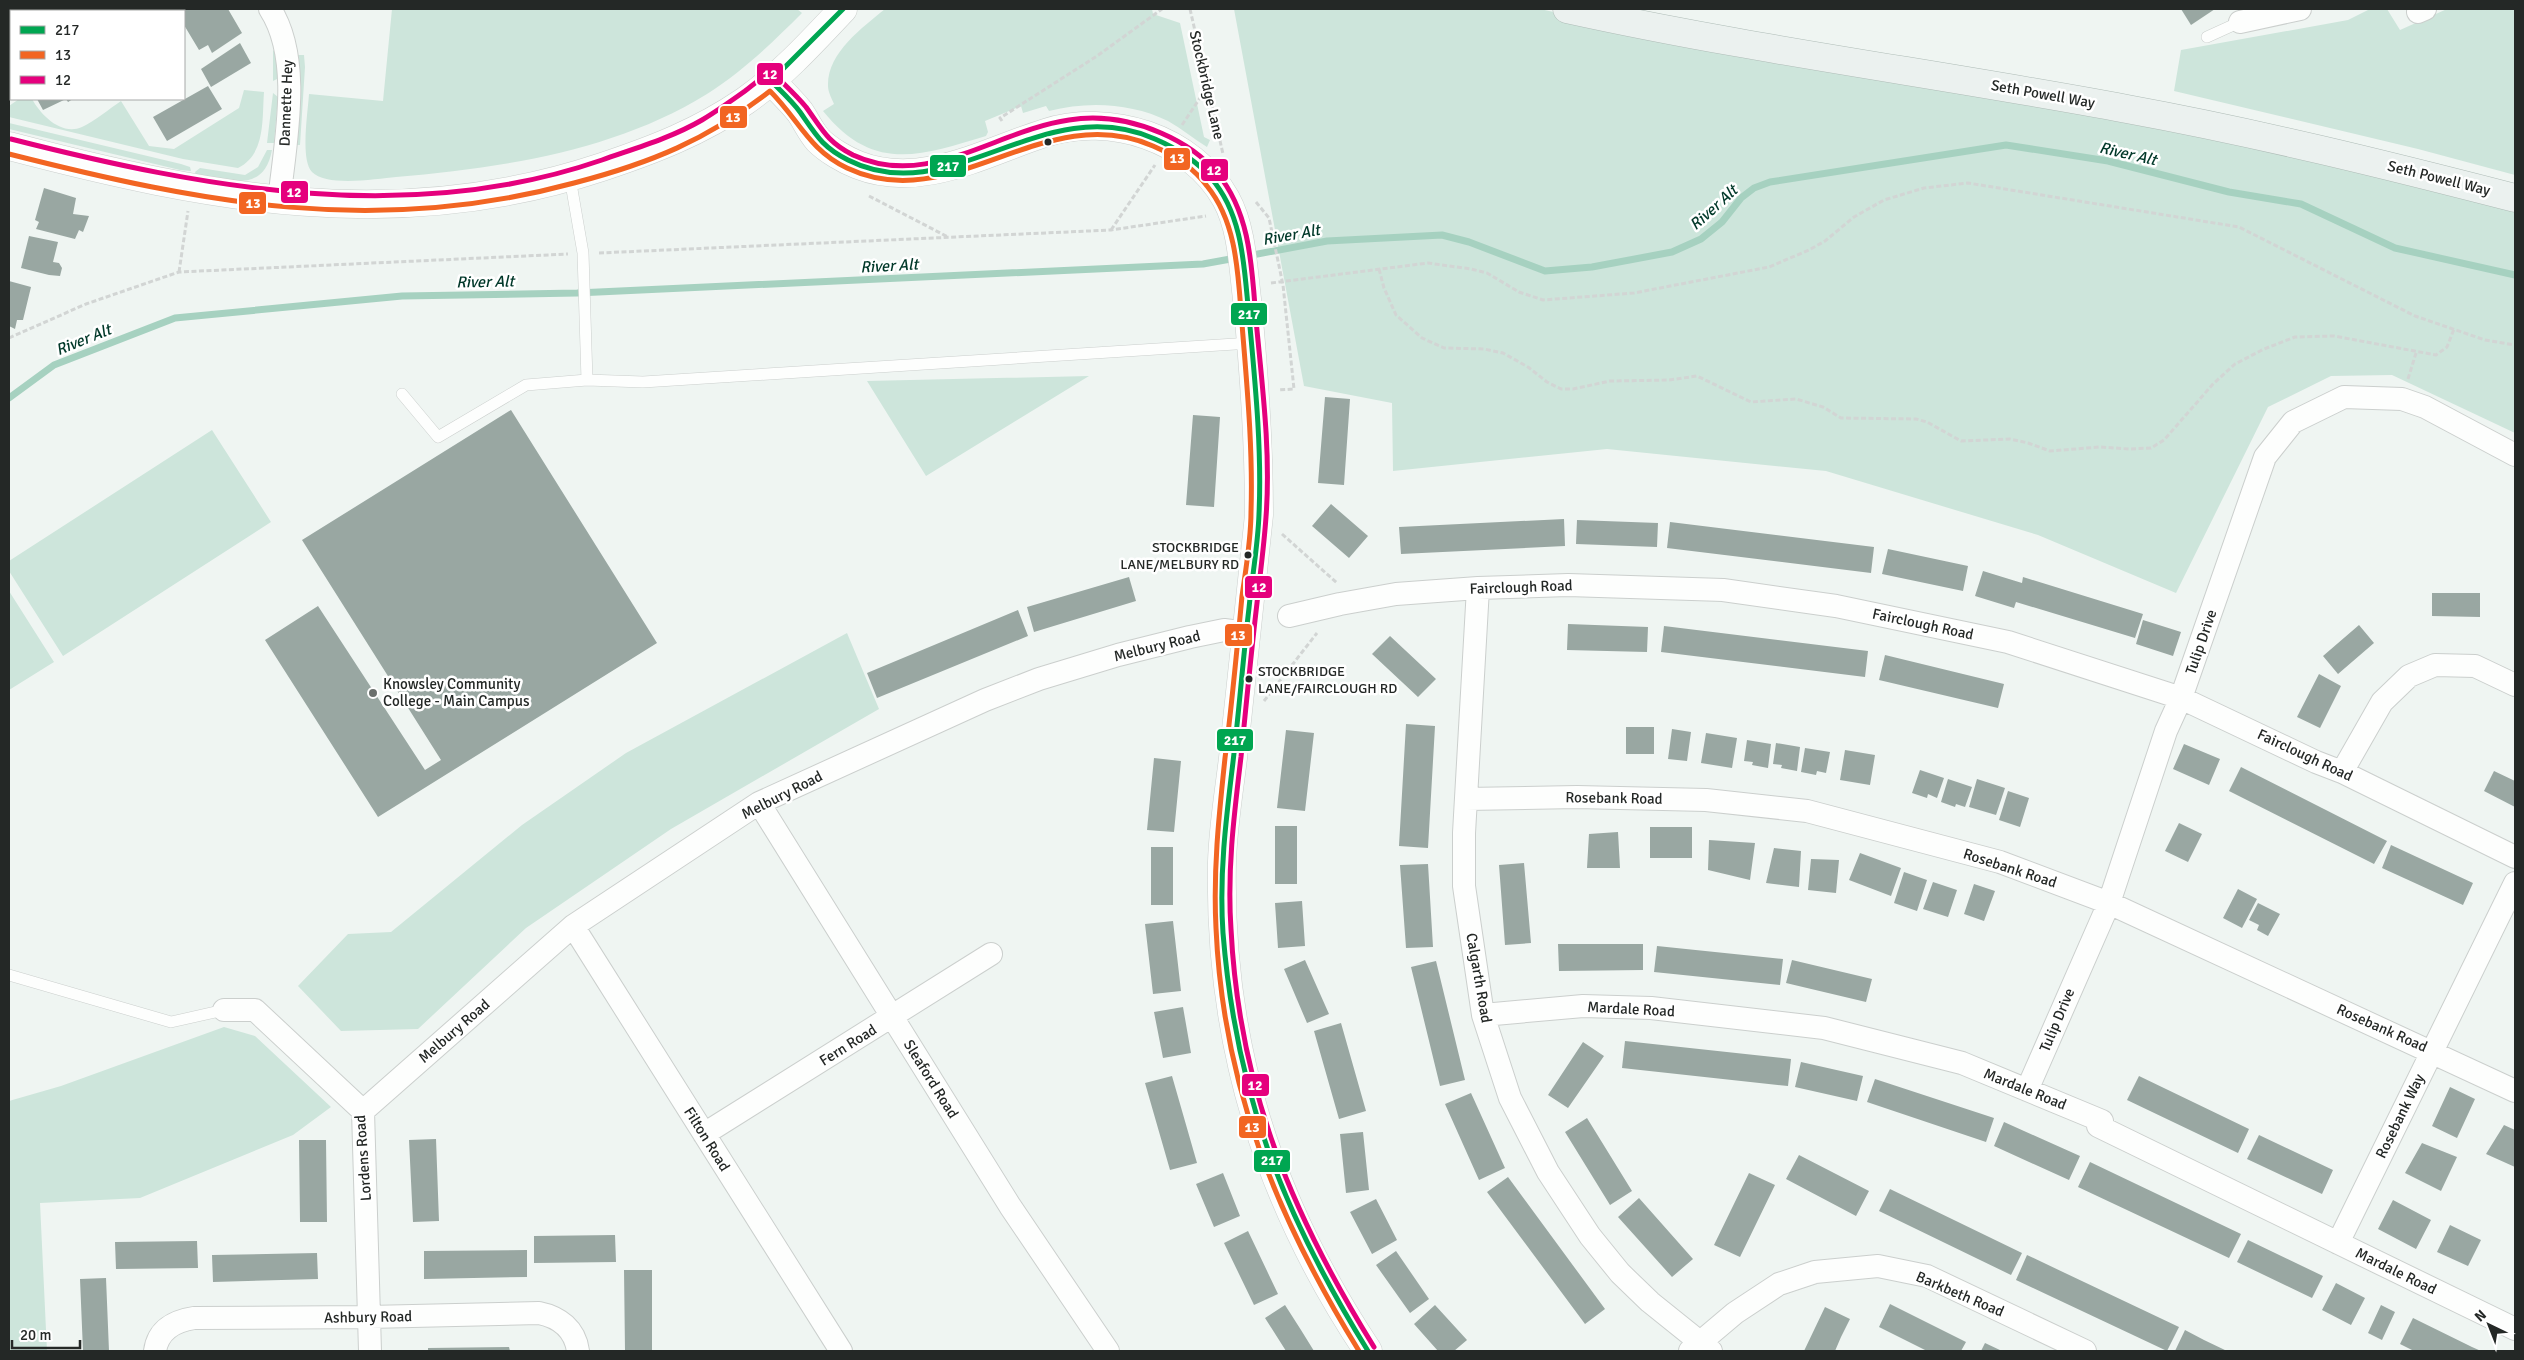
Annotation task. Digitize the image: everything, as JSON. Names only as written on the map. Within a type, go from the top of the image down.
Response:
[{"type":"main road","points":[[9,146],[127,175],[280,201],[331,204],[433,204],[518,191],[570,178],[652,151],[686,137],[745,101],[771,81],[843,9]]},
{"type":"main road","name":"Seth Powell Way","points":[[1568,9],[1750,45],[2128,109],[2340,153],[2515,198]]},
{"type":"main road","points":[[771,81],[800,112],[818,140],[856,165],[876,170],[915,174],[935,171],[1046,132],[1071,126],[1094,124],[1131,130],[1169,144],[1196,164],[1218,188],[1242,204],[1239,243],[1251,343],[1259,460],[1259,514],[1222,860],[1223,931],[1233,1018],[1244,1078],[1261,1138],[1281,1193],[1313,1262],[1342,1313],[1368,1351]]},
{"type":"street","name":"Dannette Hey","points":[[270,9],[283,33],[289,56],[290,74],[280,201]]},
{"type":"street","points":[[2240,22],[2290,10]]},
{"type":"street","name":"Tulip Drive","points":[[2027,1090],[2109,903],[2166,731],[2181,698],[2265,457],[2293,422],[2344,397],[2402,399],[2425,407],[2515,455]]},
{"type":"street","name":"Fairclough Road","points":[[1289,616],[1396,594],[1478,588],[1568,585],[1723,590],[1836,606],[2008,642],[2181,698],[2316,762],[2342,772],[2515,858]]},
{"type":"street","name":"Calgarth Road","points":[[1478,588],[1466,798],[1464,886],[1483,1015],[1510,1098],[1548,1172],[1590,1236],[1620,1272],[1700,1349]]},
{"type":"street","name":"Melbury Road","points":[[363,1111],[573,926],[759,803],[985,700],[1039,679],[1118,655],[1190,637],[1224,630],[1247,632]]},
{"type":"street","points":[[2342,772],[2382,702],[2409,676],[2436,664],[2475,666],[2515,685]]},
{"type":"street","name":"Rosebank Road","points":[[1466,798],[1577,797],[1706,800],[1807,811],[2000,862],[2109,903],[2432,1050],[2515,1091]]},
{"type":"street","name":"Sleaford Road","points":[[759,803],[1010,1206],[1108,1351]]},
{"type":"street","name":"Rosebank Way","points":[[2338,1242],[2515,883]]},
{"type":"street","name":"Filton Road","points":[[573,926],[840,1351]]},
{"type":"street","name":"Fern Road","points":[[704,1134],[991,954]]},
{"type":"street","name":"Mardale Road","points":[[1483,1015],[1583,1006],[1651,1008],[1824,1028],[1962,1063],[2102,1121],[2098,1126],[2515,1329]]},
{"type":"street","name":"Lordens Road","points":[[224,1010],[255,1010],[363,1111],[370,1351]]},
{"type":"street","name":"Barkbeth Road","points":[[1700,1349],[1735,1313],[1779,1284],[1815,1272],[1878,1266],[1927,1276],[2085,1351]]},
{"type":"street","name":"Ashbury Road","points":[[155,1351],[156,1344],[164,1331],[185,1319],[539,1313],[549,1315],[565,1324],[574,1336],[578,1351]]},
{"type":"lane","points":[[2207,37],[2240,22]]},
{"type":"lane","points":[[570,178],[583,253],[587,380]]},
{"type":"lane","points":[[402,394],[438,437],[526,385],[587,380],[642,382],[1251,343]]},
{"type":"lane","points":[[9,975],[171,1022],[224,1010]]},
{"type":"path","points":[[1014,144],[1000,118],[1096,56],[1162,9]]},
{"type":"path","name":"Stockbridge Lane","points":[[1190,9],[1224,161]]},
{"type":"path","points":[[1179,130],[1208,86]]},
{"type":"path","points":[[1111,230],[1155,165]]},
{"type":"path","points":[[1244,279],[1282,281],[1428,263],[1471,268],[1492,276],[1530,297],[1542,300],[1634,293],[1769,267],[1825,241],[1854,217],[1884,200],[1924,188],[1968,182],[2239,227],[2415,316],[2485,340],[2515,345]]},
{"type":"path","points":[[179,272],[191,187]]},
{"type":"path","points":[[9,338],[86,304],[179,272],[1111,230],[1242,204],[1269,218],[1282,281],[1294,389],[1271,390]]},
{"type":"path","points":[[1379,269],[1387,297],[1396,315],[1422,338],[1444,348],[1484,349],[1503,353],[1561,389],[1573,389],[1610,381],[1670,380],[1697,376],[1751,402],[1796,399],[1823,407],[1841,418],[1916,419],[1927,422],[1961,441],[2010,440],[2028,443],[2050,451],[2100,446],[2129,449],[2151,448],[2164,440],[2214,384],[2235,364],[2264,349],[2295,338],[2334,336],[2436,355],[2447,347],[2454,330]]},
{"type":"path","points":[[1258,709],[1340,604],[1340,585],[1259,514]]},
{"type":"green space","points":[[392,9],[797,9],[802,13],[745,66],[707,94],[672,114],[596,143],[557,154],[517,162],[436,173],[352,181],[339,181],[319,177],[308,166],[306,157],[309,94],[383,101]]},
{"type":"green space","points":[[885,9],[1152,9],[1153,14],[1180,23],[1204,137],[1210,140],[1207,147],[1168,121],[1139,110],[1109,105],[1094,105],[1049,111],[1046,106],[1023,113],[1021,106],[985,121],[988,132],[986,136],[919,153],[898,154],[879,151],[860,144],[842,131],[823,111],[834,104],[828,88],[829,74],[833,63],[848,42]]},
{"type":"green space","points":[[1234,9],[1540,9],[1690,42],[2124,117],[2515,208],[2515,433],[2392,375],[2331,376],[2268,407],[2176,593],[2038,535],[1826,471],[1607,449],[1393,471],[1392,403],[1304,386]]},
{"type":"green space","points":[[2370,9],[2387,9],[2400,30],[2447,9],[2515,9],[2515,175],[2418,149],[2174,91],[2181,50],[2348,20]]},
{"type":"green space","points":[[276,48],[279,78],[273,81],[273,51]]},
{"type":"green space","points":[[298,55],[304,55],[305,67],[300,145],[295,145]]},
{"type":"green space","points":[[244,90],[264,92],[261,135],[258,145],[254,154],[238,168],[183,159],[9,117],[9,106],[18,100],[33,100],[52,122],[67,129],[74,129],[92,122],[121,101],[149,146],[174,149],[239,108]]},
{"type":"green space","points":[[273,93],[278,97],[274,143],[267,143]]},
{"type":"green space","points":[[9,123],[181,164],[190,167],[191,171],[9,129]]},
{"type":"green space","points":[[267,150],[272,150],[268,164],[253,179],[232,181],[196,175],[195,172],[200,168],[245,175],[258,167]]},
{"type":"green space","points":[[1089,376],[926,476],[867,381]]},
{"type":"green space","points":[[212,430],[271,522],[63,656],[9,571],[9,561]]},
{"type":"green space","points":[[9,591],[54,662],[9,690]]},
{"type":"green space","points":[[847,633],[879,709],[671,829],[526,928],[418,1029],[341,1031],[298,986],[348,934],[391,932],[522,825],[626,753]]},
{"type":"green space","points":[[224,1027],[255,1036],[331,1107],[293,1135],[140,1198],[40,1203],[47,1351],[9,1351],[9,1101],[61,1086]]},
{"type":"building","points":[[74,9],[123,10],[75,10]]},
{"type":"building","points":[[228,9],[242,33],[212,53],[208,45],[199,50],[185,27],[185,10],[174,10]]},
{"type":"building","points":[[2181,9],[2215,9],[2191,25]]},
{"type":"building","points":[[240,43],[251,63],[211,87],[201,69]]},
{"type":"building","points":[[208,86],[222,109],[167,141],[153,117]]},
{"type":"building","points":[[38,100],[64,100],[43,110]]},
{"type":"building","points":[[44,188],[76,198],[73,214],[89,216],[83,232],[79,230],[75,239],[36,229],[39,222],[35,220]]},
{"type":"building","points":[[29,236],[58,242],[53,262],[59,263],[62,268],[60,276],[21,268]]},
{"type":"building","points":[[9,281],[31,287],[23,320],[17,320],[15,329],[9,326]]},
{"type":"building","points":[[1325,397],[1350,399],[1344,485],[1318,483]]},
{"type":"building","points":[[511,410],[657,643],[378,817],[265,640],[318,606],[425,770],[441,760],[302,540]]},
{"type":"building","points":[[1193,415],[1220,417],[1214,507],[1186,505]]},
{"type":"building","points":[[1331,504],[1368,536],[1349,558],[1312,526]]},
{"type":"building","points":[[1564,519],[1565,546],[1401,554],[1399,527]]},
{"type":"building","points":[[1577,520],[1658,523],[1657,547],[1576,544]]},
{"type":"building","points":[[1670,522],[1874,547],[1871,573],[1667,548]]},
{"type":"building","points":[[1888,549],[1968,566],[1963,591],[1882,574]]},
{"type":"building","points":[[1983,571],[2022,583],[2023,577],[2143,614],[2135,638],[2016,602],[2014,608],[1975,596]]},
{"type":"building","points":[[1129,577],[1136,601],[1034,632],[1027,607]]},
{"type":"building","points":[[2432,593],[2480,593],[2480,617],[2432,616]]},
{"type":"building","points":[[1018,610],[1028,636],[877,698],[867,673]]},
{"type":"building","points":[[2143,620],[2181,632],[2173,656],[2136,644]]},
{"type":"building","points":[[1568,624],[1648,627],[1647,652],[1567,650]]},
{"type":"building","points":[[2359,625],[2374,643],[2338,674],[2323,656]]},
{"type":"building","points":[[1664,626],[1868,651],[1865,677],[1661,652]]},
{"type":"building","points":[[1390,636],[1436,679],[1418,697],[1372,654]]},
{"type":"building","points":[[1885,655],[2004,684],[1998,708],[1879,680]]},
{"type":"building","points":[[2319,674],[2341,686],[2320,728],[2297,717]]},
{"type":"building","points":[[1406,724],[1435,726],[1428,848],[1399,846]]},
{"type":"building","points":[[1626,727],[1654,727],[1654,754],[1626,754]]},
{"type":"building","points":[[1672,729],[1691,732],[1687,761],[1668,759]]},
{"type":"building","points":[[1286,730],[1314,733],[1305,811],[1277,808]]},
{"type":"building","points":[[1706,733],[1737,738],[1732,768],[1701,763]]},
{"type":"building","points":[[1747,740],[1771,744],[1768,768],[1752,765],[1753,762],[1744,761]]},
{"type":"building","points":[[1776,743],[1800,747],[1797,771],[1781,768],[1782,765],[1773,764]]},
{"type":"building","points":[[2184,744],[2220,759],[2209,785],[2173,769]]},
{"type":"building","points":[[1805,748],[1830,752],[1826,773],[1817,771],[1816,775],[1801,772]]},
{"type":"building","points":[[1845,750],[1875,755],[1870,785],[1840,780]]},
{"type":"building","points":[[1154,758],[1181,761],[1174,832],[1147,830]]},
{"type":"building","points":[[2241,767],[2387,841],[2374,864],[2229,791]]},
{"type":"building","points":[[1920,770],[1944,778],[1937,798],[1928,794],[1927,798],[1912,793]]},
{"type":"building","points":[[2494,771],[2515,781],[2515,807],[2484,791]]},
{"type":"building","points":[[1948,779],[1972,787],[1965,807],[1956,804],[1955,807],[1941,802]]},
{"type":"building","points":[[1977,779],[2005,788],[1996,815],[1969,807]]},
{"type":"building","points":[[2008,791],[2029,798],[2020,827],[1999,820]]},
{"type":"building","points":[[2179,823],[2202,834],[2188,862],[2165,851]]},
{"type":"building","points":[[1275,826],[1297,826],[1297,884],[1275,884]]},
{"type":"building","points":[[1650,827],[1692,827],[1692,858],[1650,858]]},
{"type":"building","points":[[1618,832],[1620,868],[1587,868],[1589,834]]},
{"type":"building","points":[[1709,840],[1755,843],[1750,880],[1708,870]]},
{"type":"building","points":[[2391,845],[2473,883],[2463,905],[2382,868]]},
{"type":"building","points":[[1151,847],[1173,847],[1173,905],[1151,905]]},
{"type":"building","points":[[1774,848],[1801,851],[1799,887],[1766,883]]},
{"type":"building","points":[[1860,853],[1901,868],[1891,896],[1849,880]]},
{"type":"building","points":[[1811,859],[1839,860],[1836,893],[1808,890]]},
{"type":"building","points":[[1524,863],[1531,943],[1505,945],[1499,865]]},
{"type":"building","points":[[1428,864],[1433,947],[1406,948],[1400,865]]},
{"type":"building","points":[[1904,872],[1927,880],[1917,911],[1894,903]]},
{"type":"building","points":[[1933,882],[1957,890],[1948,917],[1923,909]]},
{"type":"building","points":[[1974,884],[1995,891],[1984,921],[1964,914]]},
{"type":"building","points":[[2238,889],[2257,899],[2242,928],[2223,918]]},
{"type":"building","points":[[1302,901],[1305,946],[1278,948],[1275,903]]},
{"type":"building","points":[[2258,903],[2280,914],[2268,936],[2257,930],[2259,925],[2249,920]]},
{"type":"building","points":[[1173,921],[1181,991],[1153,994],[1145,924]]},
{"type":"building","points":[[1558,944],[1643,944],[1643,970],[1559,971]]},
{"type":"building","points":[[1657,946],[1783,959],[1780,985],[1654,972]]},
{"type":"building","points":[[1305,960],[1329,1014],[1307,1023],[1284,969]]},
{"type":"building","points":[[1792,960],[1872,979],[1866,1002],[1786,983]]},
{"type":"building","points":[[1436,961],[1465,1080],[1440,1086],[1411,967]]},
{"type":"building","points":[[1183,1007],[1191,1053],[1163,1058],[1154,1012]]},
{"type":"building","points":[[1341,1023],[1366,1111],[1339,1119],[1314,1031]]},
{"type":"building","points":[[1625,1041],[1791,1059],[1788,1086],[1622,1068]]},
{"type":"building","points":[[1583,1042],[1604,1056],[1568,1108],[1548,1095]]},
{"type":"building","points":[[1801,1062],[1863,1076],[1857,1101],[1795,1087]]},
{"type":"building","points":[[1172,1076],[1197,1163],[1170,1170],[1145,1083]]},
{"type":"building","points":[[2139,1076],[2249,1129],[2238,1153],[2127,1100]]},
{"type":"building","points":[[1875,1079],[1994,1118],[1986,1142],[1867,1102]]},
{"type":"building","points":[[2450,1087],[2475,1099],[2457,1138],[2432,1126]]},
{"type":"building","points":[[1471,1093],[1505,1168],[1479,1180],[1445,1104]]},
{"type":"building","points":[[1587,1118],[1632,1191],[1610,1205],[1565,1132]]},
{"type":"building","points":[[2004,1122],[2080,1156],[2069,1180],[1994,1146]]},
{"type":"building","points":[[2504,1125],[2515,1130],[2515,1167],[2486,1154]]},
{"type":"building","points":[[1363,1132],[1369,1190],[1346,1193],[1340,1134]]},
{"type":"building","points":[[2259,1135],[2333,1170],[2322,1194],[2247,1159]]},
{"type":"building","points":[[436,1139],[439,1221],[413,1222],[409,1140]]},
{"type":"building","points":[[299,1140],[326,1140],[327,1222],[300,1222]]},
{"type":"building","points":[[2422,1143],[2457,1157],[2441,1191],[2405,1173]]},
{"type":"building","points":[[1799,1155],[1869,1191],[1856,1216],[1786,1179]]},
{"type":"building","points":[[2090,1162],[2241,1234],[2229,1258],[2078,1187]]},
{"type":"building","points":[[1223,1173],[1240,1216],[1214,1227],[1196,1184]]},
{"type":"building","points":[[1749,1173],[1775,1185],[1740,1257],[1714,1245]]},
{"type":"building","points":[[1508,1177],[1605,1309],[1585,1324],[1487,1192]]},
{"type":"building","points":[[1890,1189],[2022,1253],[2011,1275],[1879,1211]]},
{"type":"building","points":[[1639,1198],[1693,1259],[1672,1277],[1618,1217]]},
{"type":"building","points":[[1376,1199],[1397,1240],[1372,1254],[1350,1212]]},
{"type":"building","points":[[2393,1200],[2431,1220],[2416,1249],[2378,1229]]},
{"type":"building","points":[[2450,1225],[2481,1240],[2468,1266],[2437,1252]]},
{"type":"building","points":[[1248,1231],[1278,1294],[1254,1305],[1224,1243]]},
{"type":"building","points":[[615,1235],[616,1262],[534,1263],[534,1236]]},
{"type":"building","points":[[2248,1240],[2323,1276],[2312,1298],[2237,1262]]},
{"type":"building","points":[[197,1241],[198,1268],[116,1269],[115,1242]]},
{"type":"building","points":[[527,1250],[527,1277],[424,1279],[424,1251]]},
{"type":"building","points":[[1396,1251],[1429,1299],[1410,1313],[1376,1265]]},
{"type":"building","points":[[317,1253],[318,1279],[213,1282],[212,1255]]},
{"type":"building","points":[[2027,1255],[2179,1327],[2167,1351],[2016,1280]]},
{"type":"building","points":[[624,1270],[652,1270],[652,1351],[625,1351]]},
{"type":"building","points":[[106,1278],[109,1351],[83,1351],[80,1279]]},
{"type":"building","points":[[2336,1283],[2365,1298],[2351,1325],[2322,1310]]},
{"type":"building","points":[[1890,1304],[1966,1342],[1961,1351],[1927,1351],[1879,1327]]},
{"type":"building","points":[[1285,1305],[1314,1351],[1286,1351],[1265,1318]]},
{"type":"building","points":[[1435,1305],[1467,1340],[1454,1351],[1438,1351],[1414,1324]]},
{"type":"building","points":[[2381,1305],[2395,1312],[2382,1340],[2368,1333]]},
{"type":"building","points":[[1825,1307],[1850,1319],[1835,1351],[1804,1351]]},
{"type":"building","points":[[2413,1318],[2481,1351],[2414,1351],[2400,1344]]},
{"type":"building","points":[[2185,1330],[2204,1340],[2227,1351],[2175,1351]]},
{"type":"building","points":[[1985,1343],[2002,1351],[1981,1351]]},
{"type":"building","points":[[509,1347],[510,1351],[428,1351],[428,1348]]},
{"type":"waterway","name":"River Alt","points":[[1247,256],[1327,241],[1442,235],[1469,242],[1545,271],[1592,267],[1672,252],[1701,239],[1722,222],[1741,198],[1754,188],[1770,182],[2006,145],[2108,161],[2229,192],[2301,204],[2395,248],[2515,275]]},
{"type":"waterway","name":"River Alt","points":[[9,398],[54,365],[175,318],[402,296],[577,293],[1203,264],[1236,258]]},
{"type":"transit line","name":"217","points":[[771,81],[843,9]]},
{"type":"transit line","name":"12","points":[[11,139],[84,157],[232,185],[306,193],[381,196],[455,192],[529,180],[602,160],[653,142],[702,120],[771,74],[776,76],[799,99],[837,145],[853,155],[881,164],[908,166],[935,162],[1042,126],[1069,120],[1093,118],[1128,122],[1161,133],[1205,160],[1217,173],[1237,206],[1248,243],[1267,443],[1265,528],[1231,864],[1230,907],[1236,987],[1245,1043],[1258,1096],[1274,1147],[1294,1198],[1318,1248],[1374,1347]]},
{"type":"transit line","name":"217","points":[[771,81],[794,104],[815,134],[832,150],[848,160],[886,172],[923,172],[960,163],[1036,137],[1074,128],[1114,128],[1155,139],[1185,155],[1211,178],[1222,193],[1230,209],[1236,226],[1246,280],[1254,365],[1260,489],[1257,537],[1224,847],[1222,911],[1229,992],[1239,1047],[1252,1100],[1268,1151],[1311,1251],[1368,1351]]},
{"type":"transit line","name":"13","points":[[9,154],[151,187],[221,199],[290,207],[359,210],[429,208],[501,199],[574,183],[628,167],[677,148],[701,136],[724,123],[770,91],[805,134],[834,161],[847,168],[886,179],[924,179],[961,170],[1036,145],[1074,136],[1113,135],[1153,146],[1168,153],[1189,167],[1202,179],[1217,201],[1231,234],[1239,288],[1250,441],[1250,533],[1223,779],[1216,864],[1215,906],[1221,986],[1230,1042],[1243,1097],[1259,1149],[1303,1251],[1359,1351]]},
{"type":"place","name":"STOCKBRIDGE LANE/MELBURY RD","points":[[1248,555]]},
{"type":"place","name":"STOCKBRIDGE LANE/FAIRCLOUGH RD","points":[[1249,679]]},
{"type":"place","name":"Knowsley Community College - Main Campus","points":[[373,693]]}]
